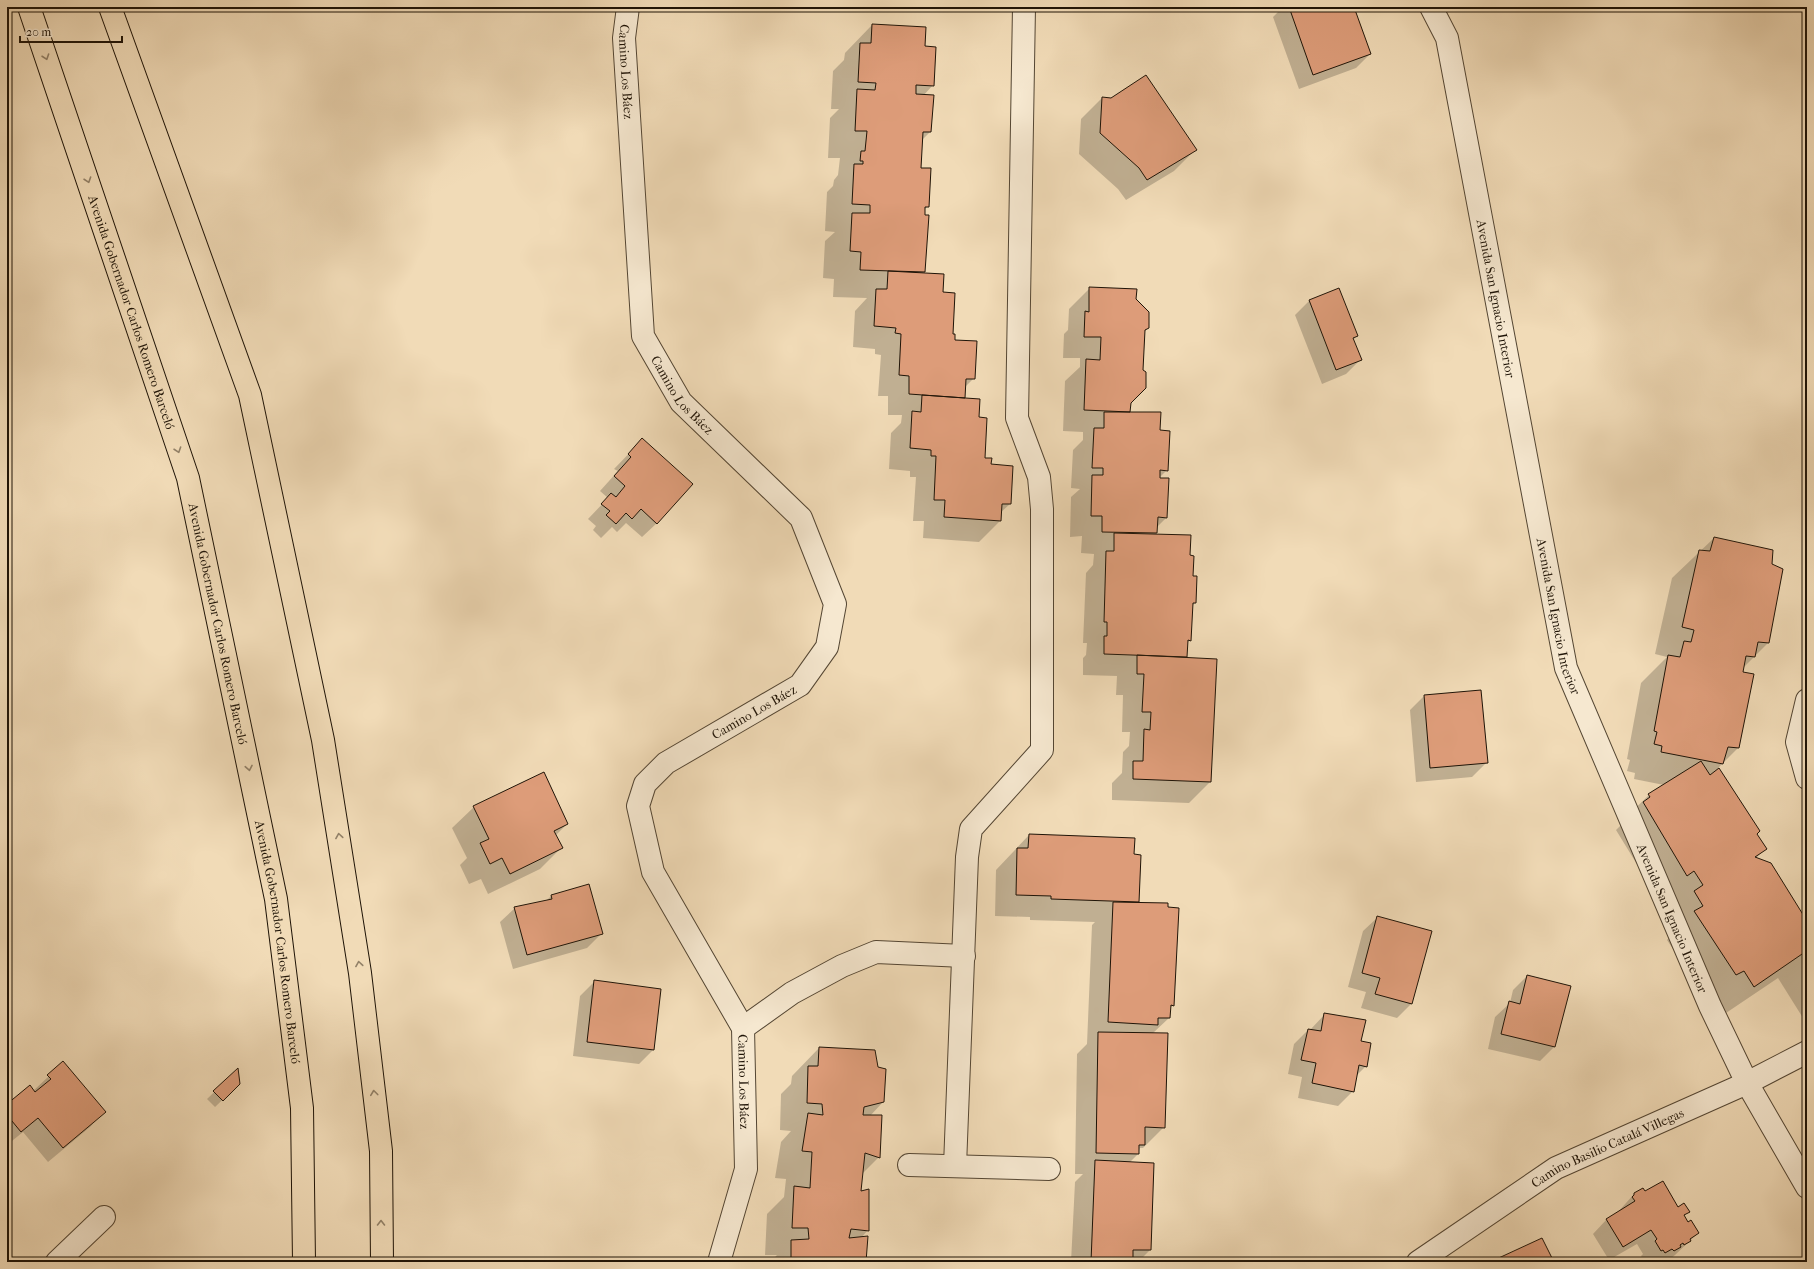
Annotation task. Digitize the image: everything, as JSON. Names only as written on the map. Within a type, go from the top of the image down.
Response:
[{"type":"main road","name":"Avenida Gobernador Carlos Romero Barceló","points":[[29,7],[190,486],[276,899],[302,1108],[304,1262]]},
{"type":"main road","points":[[110,7],[251,403],[324,740],[360,973],[381,1151],[382,1262]]},
{"type":"street","name":"Camino Los Báez","points":[[628,7],[624,38],[643,336],[681,402],[801,518],[834,604],[827,647],[800,685],[666,763],[645,784],[638,806],[653,872],[743,1028],[746,1169],[719,1262]]},
{"type":"street","points":[[955,1166],[967,857],[971,829],[1042,750],[1042,509],[1039,477],[1017,418],[1024,7]]},
{"type":"street","name":"Avenida San Ignacio Interior","points":[[1431,7],[1447,38],[1566,668],[1710,1006],[1747,1083],[1807,1187]]},
{"type":"street","points":[[1807,700],[1797,742],[1807,778]]},
{"type":"street","points":[[743,1028],[792,993],[842,966],[876,952],[964,956]]},
{"type":"street","name":"Camino Basilio Catalá Villegas","points":[[1418,1262],[1556,1168],[1747,1083],[1807,1052]]},
{"type":"street","points":[[909,1165],[1049,1169]]},
{"type":"street","points":[[57,1262],[104,1217]]},
{"type":"building","points":[[1289,7],[1354,7],[1371,54],[1313,75]]},
{"type":"building","points":[[872,24],[926,27],[925,46],[936,47],[934,86],[916,85],[916,94],[934,95],[931,132],[923,132],[921,168],[931,168],[929,207],[925,207],[925,215],[929,215],[925,272],[860,270],[861,252],[850,251],[852,213],[870,213],[870,205],[852,204],[854,164],[863,164],[863,161],[860,161],[861,151],[865,151],[867,131],[855,131],[857,89],[875,90],[876,83],[858,82],[860,43],[871,43]]},
{"type":"building","points":[[1146,75],[1197,150],[1147,180],[1139,168],[1100,133],[1102,97],[1111,98]]},
{"type":"building","points":[[888,271],[944,274],[943,292],[955,293],[953,334],[955,334],[955,340],[977,341],[975,379],[966,379],[965,398],[909,394],[909,376],[899,375],[901,334],[895,333],[896,328],[874,326],[876,289],[887,289]]},
{"type":"building","points":[[1089,287],[1137,289],[1136,299],[1149,312],[1149,328],[1145,330],[1143,370],[1146,372],[1146,388],[1131,403],[1130,412],[1084,410],[1086,359],[1100,360],[1101,337],[1084,337],[1085,311],[1089,312]]},
{"type":"building","points":[[1339,288],[1358,336],[1353,338],[1362,360],[1336,370],[1309,300]]},
{"type":"building","points":[[922,395],[980,399],[979,417],[987,418],[985,458],[992,458],[991,464],[1013,466],[1011,504],[1002,504],[1001,521],[944,517],[945,500],[934,500],[936,456],[931,456],[931,450],[910,448],[912,411],[921,412]]},
{"type":"building","points":[[1104,412],[1161,412],[1160,430],[1170,431],[1168,471],[1160,470],[1160,478],[1169,478],[1167,518],[1158,517],[1157,533],[1102,532],[1102,516],[1091,516],[1092,475],[1103,475],[1103,468],[1092,468],[1094,428],[1104,428]]},
{"type":"building","points":[[642,438],[693,484],[657,524],[641,509],[632,519],[626,513],[616,524],[606,515],[610,511],[601,504],[611,493],[616,497],[625,486],[614,476],[631,457],[628,454]]},
{"type":"building","points":[[1114,533],[1191,535],[1190,555],[1194,556],[1193,576],[1197,576],[1196,603],[1193,603],[1191,641],[1188,640],[1187,657],[1104,654],[1104,636],[1107,636],[1107,622],[1104,622],[1106,551],[1114,551]]},
{"type":"building","points":[[1714,537],[1773,550],[1772,564],[1783,569],[1769,643],[1758,642],[1755,657],[1746,656],[1743,672],[1754,674],[1739,748],[1728,747],[1723,764],[1661,752],[1662,746],[1654,744],[1657,732],[1654,731],[1668,655],[1680,657],[1684,641],[1691,642],[1694,630],[1682,627],[1699,550],[1710,551]]},
{"type":"building","points":[[1137,655],[1217,659],[1211,782],[1133,779],[1133,761],[1143,761],[1144,729],[1150,730],[1151,712],[1142,712],[1144,674],[1137,674]]},
{"type":"building","points":[[1481,690],[1488,763],[1430,768],[1424,695]]},
{"type":"building","points":[[1701,761],[1710,775],[1719,768],[1760,831],[1757,834],[1767,849],[1755,857],[1771,863],[1807,921],[1807,954],[1805,952],[1754,987],[1744,971],[1736,975],[1694,911],[1703,906],[1694,891],[1703,885],[1694,871],[1687,876],[1643,802],[1650,797],[1648,794]]},
{"type":"building","points":[[544,772],[568,824],[554,831],[563,848],[510,874],[502,858],[490,864],[480,843],[489,839],[473,806]]},
{"type":"building","points":[[1029,834],[1135,838],[1134,854],[1141,855],[1139,902],[1051,899],[1051,896],[1016,895],[1017,848],[1028,848]]},
{"type":"building","points":[[589,884],[603,934],[527,955],[514,907],[552,899],[551,895]]},
{"type":"building","points":[[1113,902],[1168,903],[1168,907],[1179,908],[1174,1006],[1171,1005],[1170,1018],[1158,1018],[1158,1025],[1108,1022]]},
{"type":"building","points":[[1377,916],[1432,931],[1412,1004],[1375,994],[1380,978],[1362,973]]},
{"type":"building","points":[[1527,975],[1571,986],[1555,1047],[1501,1034],[1509,1001],[1520,1004]]},
{"type":"building","points":[[594,980],[661,989],[654,1050],[587,1042]]},
{"type":"building","points":[[1324,1013],[1366,1020],[1361,1041],[1371,1043],[1367,1067],[1359,1065],[1354,1092],[1312,1083],[1316,1063],[1301,1060],[1308,1029],[1321,1031]]},
{"type":"building","points":[[1098,1032],[1168,1033],[1165,1128],[1145,1127],[1145,1145],[1139,1145],[1139,1154],[1096,1153]]},
{"type":"building","points":[[819,1047],[875,1050],[878,1067],[886,1069],[884,1102],[864,1107],[863,1115],[882,1115],[880,1158],[865,1153],[861,1191],[869,1189],[869,1231],[851,1229],[849,1238],[868,1236],[866,1262],[791,1262],[791,1240],[809,1239],[808,1228],[792,1228],[794,1186],[810,1188],[812,1152],[802,1151],[808,1113],[823,1115],[822,1104],[807,1103],[808,1066],[818,1066]]},
{"type":"building","points":[[63,1061],[106,1112],[63,1148],[38,1118],[21,1132],[7,1115],[7,1104],[30,1085],[35,1092],[51,1079],[47,1075]]},
{"type":"building","points":[[238,1068],[240,1084],[223,1101],[213,1091]]},
{"type":"building","points":[[1095,1160],[1154,1163],[1151,1250],[1133,1250],[1133,1262],[1091,1262]]},
{"type":"building","points":[[1663,1181],[1678,1207],[1684,1203],[1690,1212],[1684,1215],[1688,1222],[1691,1220],[1699,1233],[1690,1239],[1691,1241],[1684,1245],[1683,1243],[1680,1245],[1681,1247],[1674,1251],[1672,1249],[1665,1253],[1663,1250],[1661,1251],[1655,1241],[1657,1239],[1651,1230],[1623,1247],[1606,1219],[1635,1201],[1632,1197],[1634,1193],[1643,1188],[1645,1191]]},
{"type":"building","points":[[1542,1238],[1554,1262],[1490,1262]]}]
